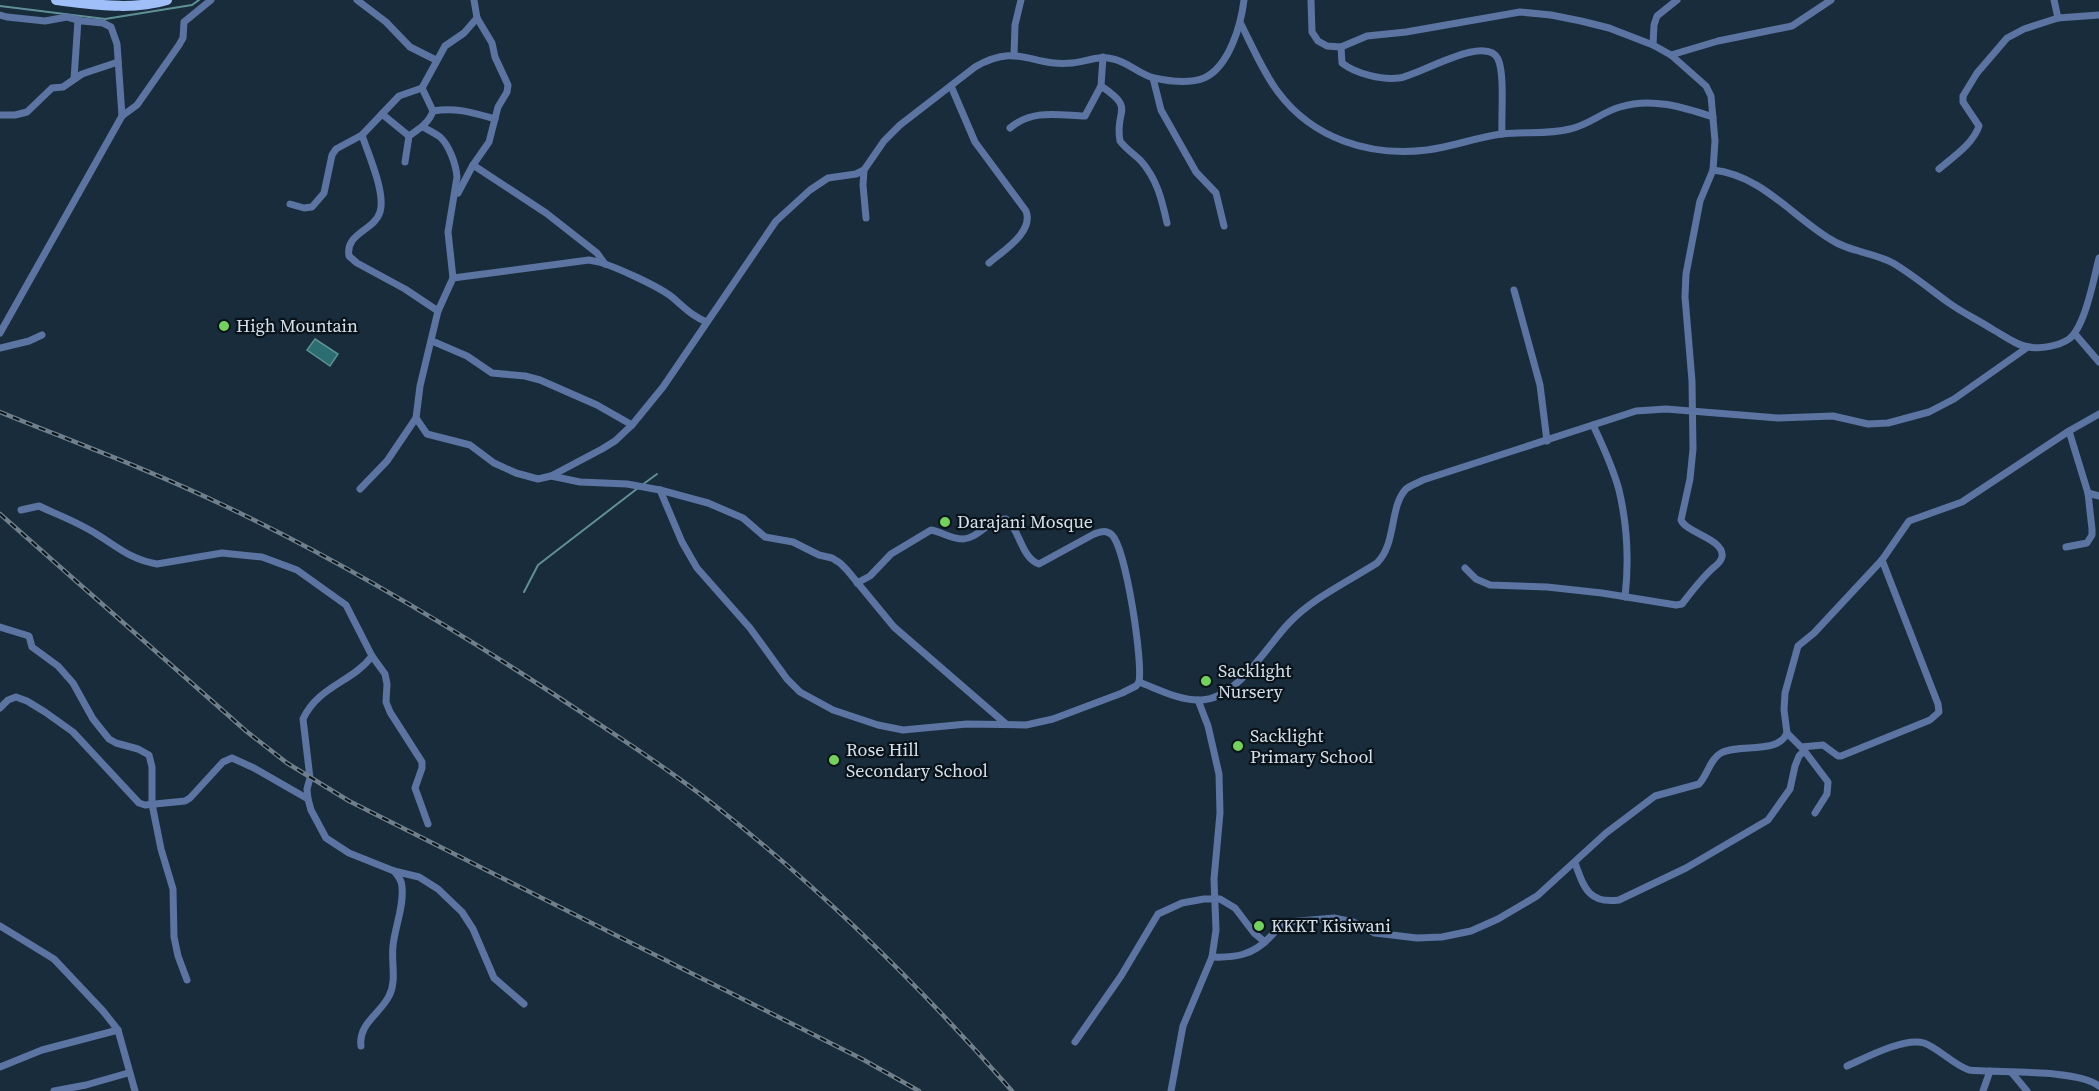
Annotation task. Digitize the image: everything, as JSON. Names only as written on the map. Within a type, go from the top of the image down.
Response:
[{"type":"main road","points":[[56,0],[119,6],[141,6],[167,0]]},
{"type":"street","points":[[0,333],[123,117],[137,105],[180,45],[184,22],[211,0]]},
{"type":"street","points":[[357,0],[386,22],[410,47],[436,60]]},
{"type":"street","points":[[454,200],[473,165],[489,142],[498,107],[507,92],[508,85],[495,57],[492,43],[477,18],[474,0]]},
{"type":"street","points":[[1014,55],[1015,25],[1021,0]]},
{"type":"street","points":[[416,418],[427,434],[470,445],[504,468],[538,479],[551,476],[615,441],[632,424],[663,387],[763,238],[791,205],[828,178],[856,174],[864,170],[884,141],[900,125],[988,59],[1014,55],[1063,63],[1103,57],[1122,61],[1153,78],[1180,81],[1204,78],[1219,66],[1241,24],[1244,0]]},
{"type":"street","points":[[1311,0],[1311,28],[1315,38],[1323,45],[1341,47],[1367,36],[1406,32],[1520,12],[1581,21],[1609,28],[1653,45],[1671,55],[1706,86],[1711,96],[1715,141],[1713,170],[1700,201],[1686,274],[1693,449],[1682,522],[1719,547],[1722,558],[1680,605],[1547,587],[1491,585],[1476,579],[1465,568]]},
{"type":"street","points":[[1653,45],[1657,16],[1677,0]]},
{"type":"street","points":[[1671,55],[1718,41],[1792,26],[1831,0]]},
{"type":"street","points":[[2054,0],[2058,18]]},
{"type":"street","points":[[0,15],[37,21],[67,17],[104,23],[111,27],[117,44],[123,117]]},
{"type":"street","points":[[1939,170],[1970,141],[1977,131],[1979,126],[1963,102],[1966,89],[2007,38],[2058,18],[2099,15]]},
{"type":"street","points":[[290,204],[304,208],[312,207],[324,193],[332,155],[336,149],[362,135],[399,96],[422,88],[445,46],[464,33],[477,18]]},
{"type":"street","points":[[74,79],[78,20]]},
{"type":"street","points":[[1241,24],[1278,92],[1313,127],[1351,145],[1381,152],[1404,153],[1429,150],[1502,134],[1567,130],[1586,125],[1620,107],[1652,103],[1670,104],[1713,117]]},
{"type":"street","points":[[1341,47],[1342,63],[1347,67],[1376,76],[1398,79],[1414,76],[1443,61],[1465,54],[1488,51],[1494,54],[1501,69],[1502,134]]},
{"type":"street","points":[[1010,128],[1016,122],[1038,114],[1085,116],[1101,86],[1103,57]]},
{"type":"street","points":[[0,115],[27,112],[52,88],[66,86],[93,69],[118,62]]},
{"type":"street","points":[[1153,78],[1161,110],[1196,172],[1216,194],[1224,226]]},
{"type":"street","points":[[951,86],[979,149],[1026,211],[1028,217],[1028,222],[1020,234],[988,263]]},
{"type":"street","points":[[1101,86],[1116,96],[1123,106],[1120,141],[1142,162],[1154,179],[1161,195],[1167,223]]},
{"type":"street","points":[[422,88],[434,111]]},
{"type":"street","points":[[405,162],[409,136],[423,127],[434,111],[462,110],[495,119]]},
{"type":"street","points":[[382,114],[409,136]]},
{"type":"street","points":[[360,489],[387,461],[416,418],[420,386],[438,310],[453,278],[448,232],[457,177],[456,168],[440,137],[423,127]]},
{"type":"street","points":[[362,135],[381,199],[380,212],[351,240],[349,256],[357,263],[438,310]]},
{"type":"street","points":[[473,165],[546,213],[597,253],[605,264]]},
{"type":"street","points":[[864,170],[866,218]]},
{"type":"street","points":[[1713,170],[1727,171],[1741,177],[1785,204],[1828,238],[1842,246],[1892,262],[1951,305],[2002,335],[2028,347]]},
{"type":"street","points":[[1139,682],[1170,694],[1198,700],[1222,694],[1235,685],[1288,623],[1324,595],[1383,558],[1401,497],[1407,488],[1423,480],[1636,411],[1666,409],[1778,418],[1833,416],[1868,424],[1888,423],[1929,412],[1954,399],[2028,347],[2058,344],[2075,334],[2099,258]]},
{"type":"street","points":[[453,278],[588,260],[605,264],[661,290],[672,296],[693,315],[707,322]]},
{"type":"street","points":[[1514,290],[1540,384],[1547,441]]},
{"type":"street","points":[[2075,334],[2099,362]]},
{"type":"street","points":[[0,348],[29,341],[42,335]]},
{"type":"street","points":[[432,341],[467,356],[492,373],[540,380],[605,408],[632,424]]},
{"type":"street","points":[[1815,813],[1827,794],[1828,782],[1803,749],[1787,733],[1784,710],[1785,693],[1798,646],[1814,633],[1882,560],[1909,521],[1962,502],[2069,431],[2099,414]]},
{"type":"street","points":[[1593,425],[1620,492],[1627,559],[1625,597]]},
{"type":"street","points":[[2066,547],[2087,543],[2092,535],[2088,493],[2069,431]]},
{"type":"street","points":[[551,476],[580,482],[627,484],[660,490],[719,507],[743,518],[765,537],[793,542],[840,562],[894,627],[1006,724]]},
{"type":"street","points":[[660,490],[682,542],[697,568],[750,628],[787,679],[800,692],[833,710],[878,725],[903,730],[967,724],[1026,724],[1053,719],[1122,693],[1139,682],[1136,638],[1124,561],[1112,535],[1107,532],[1094,534],[1039,564],[1033,562],[1011,523],[1006,519],[996,520],[973,536],[963,539],[931,530],[891,554],[870,576],[857,583]]},
{"type":"street","points":[[2088,493],[2099,496]]},
{"type":"street","points":[[21,510],[39,506],[98,535],[115,548],[149,563],[157,564],[222,553],[262,557],[297,570],[346,605],[387,680],[386,702],[390,712],[422,762],[415,788],[428,824]]},
{"type":"street","points":[[1803,749],[1823,745],[1841,756],[1930,720],[1938,712],[1938,704],[1882,560]]},
{"type":"street","points":[[0,627],[29,636],[32,647],[58,666],[73,683],[93,718],[110,739],[149,755],[152,767],[152,804],[161,849],[173,889],[174,938],[187,980]]},
{"type":"street","points":[[372,656],[363,666],[324,692],[303,719],[310,778],[307,789],[308,799],[318,825],[326,838],[349,853],[394,871],[419,877],[453,902],[473,929],[494,978],[524,1004]]},
{"type":"street","points":[[0,708],[8,700],[16,697],[45,712],[73,732],[135,800],[145,805],[178,802],[190,798],[223,762],[232,758],[308,799]]},
{"type":"street","points":[[1171,1091],[1183,1026],[1212,957],[1216,930],[1215,861],[1220,813],[1219,774],[1208,726],[1198,700]]},
{"type":"street","points":[[1212,957],[1239,957],[1250,953],[1287,922],[1334,918],[1353,922],[1375,933],[1417,938],[1442,937],[1471,931],[1524,904],[1575,863],[1606,832],[1655,796],[1699,783],[1716,757],[1723,752],[1773,745],[1782,741],[1787,733]]},
{"type":"street","points":[[1575,863],[1590,894],[1600,901],[1608,902],[1619,900],[1686,868],[1768,820],[1790,789],[1803,749]]},
{"type":"street","points":[[361,1046],[360,1038],[363,1029],[382,1007],[392,988],[392,947],[403,897],[402,882],[394,871]]},
{"type":"street","points":[[1075,1042],[1121,976],[1158,914],[1182,903],[1220,899],[1235,908],[1254,933],[1265,942]]},
{"type":"street","points":[[0,926],[54,959],[103,1011],[118,1030],[128,1073],[135,1091]]},
{"type":"street","points":[[0,1067],[42,1050],[118,1030]]},
{"type":"street","points":[[1847,1066],[1893,1047],[1916,1042],[1924,1043],[1960,1067],[1969,1070],[2068,1076],[2092,1081],[2099,1086]]},
{"type":"street","points":[[1983,1091],[1990,1071]]},
{"type":"street","points":[[54,1091],[128,1073]]},
{"type":"street","points":[[2012,1073],[2027,1091]]},
{"type":"shaded area","points":[[315,339],[338,354],[330,366],[307,350]]},
{"type":"waterway","points":[[0,6],[105,19],[192,5],[199,0]]},
{"type":"waterway","points":[[642,485],[657,474]]},
{"type":"waterway","points":[[524,592],[538,565],[638,488]]},
{"type":"railway","points":[[0,412],[168,480],[309,548],[392,594],[474,644],[635,748],[675,775],[753,836],[831,905],[906,977],[1012,1091]]},
{"type":"railway","points":[[0,514],[246,731],[287,763],[349,801],[862,1059],[919,1091]]},
{"type":"place","name":"High Mountain","points":[[224,326]]},
{"type":"place","name":"Darajani Mosque","points":[[945,522]]},
{"type":"place","name":"Sacklight Nursery","points":[[1206,681]]},
{"type":"place","name":"Sacklight Primary School","points":[[1238,746]]},
{"type":"place","name":"Rose Hill Secondary School","points":[[834,760]]},
{"type":"place","name":"KKKT Kisiwani","points":[[1259,926]]}]
